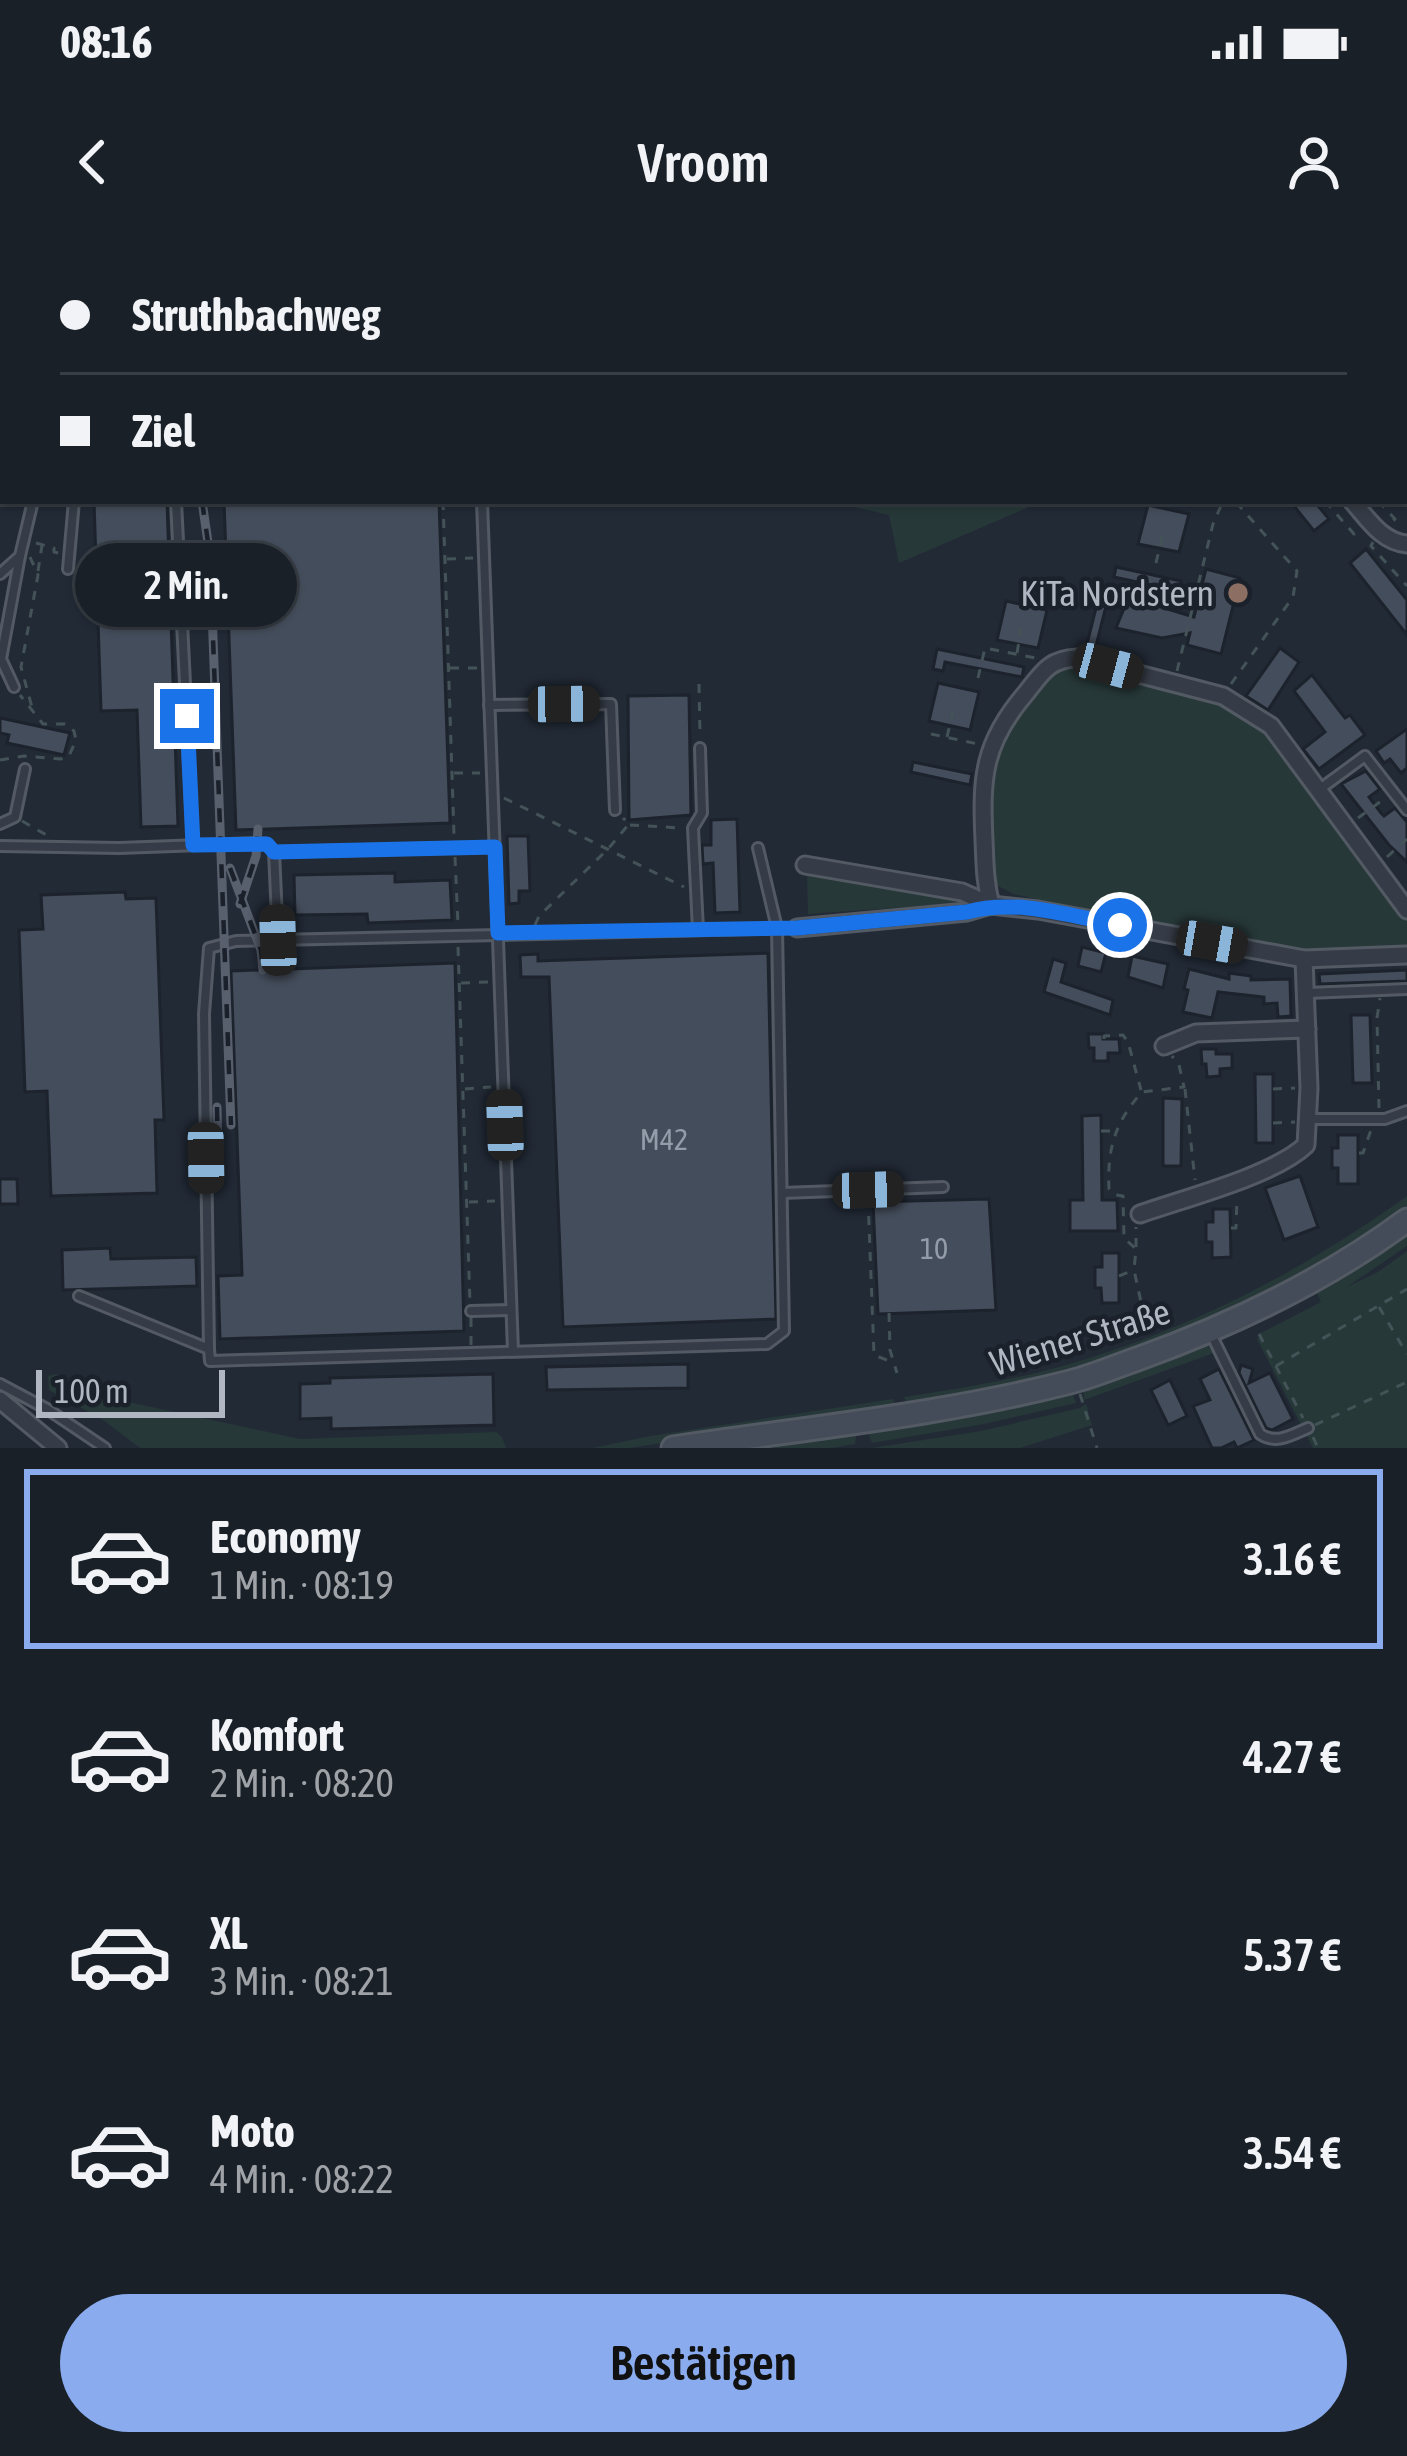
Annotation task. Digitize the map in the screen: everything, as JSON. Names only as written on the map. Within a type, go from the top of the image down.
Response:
[{"type":"main road","name":"Wiener Straße","points":[[674,1448],[904,1414],[1076,1381],[1210,1331],[1322,1276],[1407,1220]]},
{"type":"street","points":[[1355,504],[1391,541],[1407,544]]},
{"type":"street","points":[[991,905],[982,792],[992,747],[1014,706],[1043,671],[1060,659],[1077,658],[1223,696],[1271,726],[1407,910]]},
{"type":"street","points":[[805,866],[962,892],[991,905],[1304,959],[1407,955]]},
{"type":"street","points":[[797,928],[967,912],[991,905]]},
{"type":"street","points":[[1140,1214],[1238,1180],[1295,1155],[1306,1144],[1302,1120],[1309,1088],[1304,959]]},
{"type":"street","points":[[1164,1046],[1196,1033],[1307,1029]]},
{"type":"street","points":[[0,1400],[58,1448]]},
{"type":"lane","points":[[14,687],[1,659],[32,504]]},
{"type":"lane","points":[[68,569],[74,504]]},
{"type":"lane","points":[[176,504],[193,845]]},
{"type":"lane","points":[[482,504],[513,1352]]},
{"type":"lane","points":[[0,574],[20,556]]},
{"type":"lane","points":[[489,705],[611,704],[615,810]]},
{"type":"lane","points":[[698,930],[693,828],[702,813],[700,748]]},
{"type":"lane","points":[[1319,790],[1365,756],[1407,810]]},
{"type":"lane","points":[[0,824],[15,818],[25,770]]},
{"type":"lane","points":[[0,846],[267,844],[274,852],[278,940]]},
{"type":"lane","points":[[274,852],[495,847]]},
{"type":"lane","points":[[758,848],[777,928],[784,1330],[767,1344],[210,1360],[204,1014],[208,948],[236,941],[532,932],[698,930],[777,928],[797,928]]},
{"type":"lane","points":[[1306,993],[1407,988]]},
{"type":"lane","points":[[1302,1120],[1377,1115],[1385,1119],[1407,1111]]},
{"type":"lane","points":[[782,1193],[943,1187]]},
{"type":"lane","points":[[80,1296],[209,1349]]},
{"type":"lane","points":[[471,1311],[512,1310]]},
{"type":"lane","points":[[1210,1331],[1264,1438],[1279,1439],[1308,1428]]},
{"type":"lane","points":[[0,1384],[105,1448]]},
{"type":"path","points":[[443,504],[471,1353]]},
{"type":"path","points":[[1174,684],[1222,504]]},
{"type":"path","points":[[1223,696],[1296,586],[1297,572],[1238,504]]},
{"type":"path","points":[[1322,504],[1354,534],[1366,529]]},
{"type":"path","points":[[1381,504],[1395,519]]},
{"type":"path","points":[[1156,563],[1163,533]]},
{"type":"path","points":[[1374,538],[1371,546],[1381,561],[1407,586]]},
{"type":"path","points":[[38,575],[24,542],[43,543],[58,554],[70,554]]},
{"type":"path","points":[[33,710],[21,667],[43,543]]},
{"type":"path","points":[[445,559],[484,558]]},
{"type":"path","points":[[1016,655],[1021,629]]},
{"type":"path","points":[[978,678],[985,648],[1055,662]]},
{"type":"path","points":[[449,668],[488,668]]},
{"type":"path","points":[[699,684],[700,748]]},
{"type":"path","points":[[0,760],[24,756],[61,759],[69,756],[76,740],[65,724],[43,724],[14,687]]},
{"type":"path","points":[[947,737],[953,711]]},
{"type":"path","points":[[932,734],[992,747]]},
{"type":"path","points":[[452,773],[492,772]]},
{"type":"path","points":[[493,792],[696,893]]},
{"type":"path","points":[[1357,819],[1393,792]]},
{"type":"path","points":[[615,810],[628,824],[693,828]]},
{"type":"path","points":[[15,818],[69,847]]},
{"type":"path","points":[[532,932],[539,916],[628,824]]},
{"type":"path","points":[[1385,858],[1407,839]]},
{"type":"path","points":[[459,983],[500,982]]},
{"type":"path","points":[[1359,1154],[1364,1154],[1377,1115],[1380,990]]},
{"type":"path","points":[[1370,1030],[1378,1030]]},
{"type":"path","points":[[1104,1039],[1123,1035],[1142,1092]]},
{"type":"path","points":[[1164,1046],[1179,1065],[1198,1193]]},
{"type":"path","points":[[463,1089],[503,1087]]},
{"type":"path","points":[[1136,1249],[1124,1238],[1123,1196],[1109,1189],[1105,1165],[1114,1131],[1142,1092],[1184,1087]]},
{"type":"path","points":[[1273,1089],[1309,1088]]},
{"type":"path","points":[[1273,1123],[1302,1120]]},
{"type":"path","points":[[1101,1131],[1114,1131]]},
{"type":"path","points":[[1181,1146],[1190,1146]]},
{"type":"path","points":[[1231,1228],[1236,1228],[1238,1180]]},
{"type":"path","points":[[868,1190],[874,1355],[892,1362]]},
{"type":"path","points":[[467,1202],[508,1201]]},
{"type":"path","points":[[1138,1336],[1141,1302],[1134,1270],[1134,1234],[1140,1214]]},
{"type":"path","points":[[1119,1276],[1134,1270]]},
{"type":"path","points":[[1276,1366],[1407,1289]]},
{"type":"path","points":[[1378,1306],[1407,1354]]},
{"type":"path","points":[[889,1313],[892,1362],[897,1372]]},
{"type":"path","points":[[1259,1334],[1318,1448]]},
{"type":"path","points":[[1076,1381],[1097,1448]]},
{"type":"path","points":[[1308,1428],[1407,1382]]},
{"type":"shaded area","points":[[841,504],[1036,504],[899,563],[889,515]]},
{"type":"shaded area","points":[[1060,665],[1083,666],[1228,707],[1270,734],[1407,917],[1407,947],[1302,952],[1108,916],[998,886],[992,862],[991,794],[998,751],[1026,701]]},
{"type":"shaded area","points":[[807,874],[961,897],[965,903],[808,914]]},
{"type":"shaded area","points":[[1407,1196],[1407,1206],[1349,1245],[1230,1309],[1169,1335],[1042,1376],[907,1404],[904,1397],[1023,1376],[1175,1327],[1318,1255]]},
{"type":"shaded area","points":[[1407,1229],[1407,1246],[1347,1287],[1407,1251],[1407,1448],[1313,1448],[1257,1339],[1259,1334],[1321,1302],[1314,1287]]},
{"type":"shaded area","points":[[1204,1342],[1214,1353],[1084,1400],[1083,1386]]},
{"type":"shaded area","points":[[56,1374],[105,1397],[300,1439],[496,1432],[506,1448],[140,1448],[103,1420],[49,1390],[48,1376]]},
{"type":"shaded area","points":[[1071,1390],[1076,1403],[984,1424],[872,1443],[867,1430]]},
{"type":"shaded area","points":[[893,1399],[895,1406],[630,1448],[593,1448],[650,1436]]},
{"type":"shaded area","points":[[1086,1404],[1092,1425],[1020,1448],[872,1448],[981,1431]]},
{"type":"shaded area","points":[[857,1431],[855,1444],[832,1448],[747,1448]]},
{"type":"building","points":[[94,504],[167,504],[178,826],[141,827],[137,710],[101,711]]},
{"type":"building","points":[[224,504],[439,504],[450,823],[236,830]]},
{"type":"building","points":[[1292,504],[1316,504],[1329,519],[1314,531]]},
{"type":"building","points":[[1148,505],[1189,514],[1179,552],[1138,544]]},
{"type":"building","points":[[1366,549],[1407,600],[1407,635],[1350,563]]},
{"type":"building","points":[[1116,567],[1181,581],[1179,591],[1114,577]]},
{"type":"building","points":[[1206,569],[1240,578],[1221,654],[1187,645],[1190,633],[1162,638],[1116,628],[1127,601],[1143,609],[1148,603],[1194,617]]},
{"type":"building","points":[[1100,592],[1109,594],[1096,646],[1087,644]]},
{"type":"building","points":[[1006,601],[1047,610],[1038,648],[997,640]]},
{"type":"building","points":[[1280,648],[1299,662],[1268,710],[1246,696]]},
{"type":"building","points":[[937,649],[1024,667],[1022,677],[945,662],[943,671],[933,669]]},
{"type":"building","points":[[1312,675],[1345,718],[1350,715],[1365,735],[1319,769],[1303,749],[1325,732],[1294,691]]},
{"type":"building","points":[[938,683],[979,692],[970,730],[929,721]]},
{"type":"building","points":[[689,695],[691,815],[629,820],[628,696]]},
{"type":"building","points":[[0,718],[70,733],[64,755],[7,743],[9,735],[0,733]]},
{"type":"building","points":[[1407,729],[1407,768],[1401,773],[1390,759],[1384,763],[1376,751]]},
{"type":"building","points":[[913,762],[972,774],[970,785],[911,772]]},
{"type":"building","points":[[1366,771],[1380,789],[1369,797],[1381,813],[1384,816],[1395,808],[1407,822],[1407,862],[1341,784]]},
{"type":"building","points":[[737,819],[740,912],[715,913],[713,863],[703,864],[702,845],[711,845],[711,820]]},
{"type":"building","points":[[507,836],[528,836],[530,891],[519,891],[519,903],[509,904]]},
{"type":"building","points":[[395,873],[395,882],[450,880],[452,920],[368,923],[367,914],[295,915],[294,875]]},
{"type":"building","points":[[125,892],[126,899],[156,898],[164,1120],[155,1120],[157,1193],[51,1196],[47,1091],[25,1092],[19,930],[43,929],[41,895]]},
{"type":"building","points":[[1082,947],[1106,953],[1101,972],[1078,966]]},
{"type":"building","name":"M42","points":[[768,953],[776,1319],[563,1327],[549,977],[521,977],[520,955],[538,954],[538,961]]},
{"type":"building","points":[[1132,956],[1168,964],[1163,988],[1128,977]]},
{"type":"building","points":[[1053,959],[1066,963],[1061,982],[1113,1000],[1110,1015],[1044,992]]},
{"type":"building","points":[[455,963],[464,1331],[220,1339],[218,1276],[242,1275],[231,971]]},
{"type":"building","points":[[1189,969],[1229,979],[1229,973],[1251,976],[1251,980],[1290,979],[1291,1016],[1278,1017],[1277,1003],[1264,1004],[1264,997],[1218,992],[1212,1018],[1183,1012]]},
{"type":"building","points":[[1407,970],[1407,981],[1320,984],[1319,974]]},
{"type":"building","points":[[1351,1015],[1370,1015],[1372,1083],[1353,1083]]},
{"type":"building","points":[[1088,1034],[1119,1039],[1120,1053],[1108,1053],[1108,1061],[1094,1061]]},
{"type":"building","points":[[1201,1049],[1232,1054],[1232,1068],[1207,1077]]},
{"type":"building","points":[[1255,1074],[1273,1074],[1273,1143],[1256,1143]]},
{"type":"building","points":[[1163,1098],[1182,1099],[1181,1166],[1163,1166]]},
{"type":"building","points":[[1101,1115],[1102,1200],[1117,1200],[1118,1231],[1070,1231],[1070,1200],[1083,1200],[1082,1116]]},
{"type":"building","points":[[1338,1135],[1358,1135],[1358,1184],[1338,1184],[1332,1148],[1338,1148]]},
{"type":"building","points":[[1300,1176],[1318,1227],[1284,1240],[1265,1188]]},
{"type":"building","points":[[0,1179],[17,1179],[18,1204],[0,1204]]},
{"type":"building","points":[[989,1199],[996,1310],[878,1314],[873,1202]]},
{"type":"building","points":[[1213,1209],[1230,1209],[1231,1257],[1212,1258],[1212,1242],[1206,1242],[1206,1222],[1213,1222]]},
{"type":"building","points":[[110,1248],[111,1259],[196,1257],[197,1286],[63,1290],[62,1250]]},
{"type":"building","points":[[1102,1253],[1119,1253],[1119,1303],[1102,1303],[1101,1288],[1095,1288],[1095,1267],[1102,1267]]},
{"type":"building","points":[[688,1364],[688,1388],[547,1390],[546,1367]]},
{"type":"building","points":[[1241,1365],[1253,1369],[1249,1383],[1270,1373],[1293,1419],[1272,1430],[1266,1428],[1239,1373]]},
{"type":"building","points":[[1219,1369],[1254,1440],[1237,1448],[1234,1442],[1212,1448],[1193,1406],[1210,1400],[1200,1379]]},
{"type":"building","points":[[493,1374],[494,1425],[331,1429],[331,1418],[300,1419],[300,1384],[330,1383],[330,1378]]},
{"type":"building","points":[[1170,1380],[1187,1416],[1168,1425],[1151,1390]]},
{"type":"railway","points":[[202,504],[210,556],[231,1125]]},
{"type":"railway","points":[[240,904],[256,856],[258,829]]},
{"type":"railway","points":[[230,868],[261,950],[263,970]]},
{"type":"railway","points":[[217,1107],[218,1155]]},
{"type":"place","name":"KiTa Nordstern","points":[[1238,593]]},
{"type":"route","points":[[187,716],[193,845],[267,844],[274,852],[495,847],[498,933],[797,928],[967,912],[991,905],[1120,925]]}]
